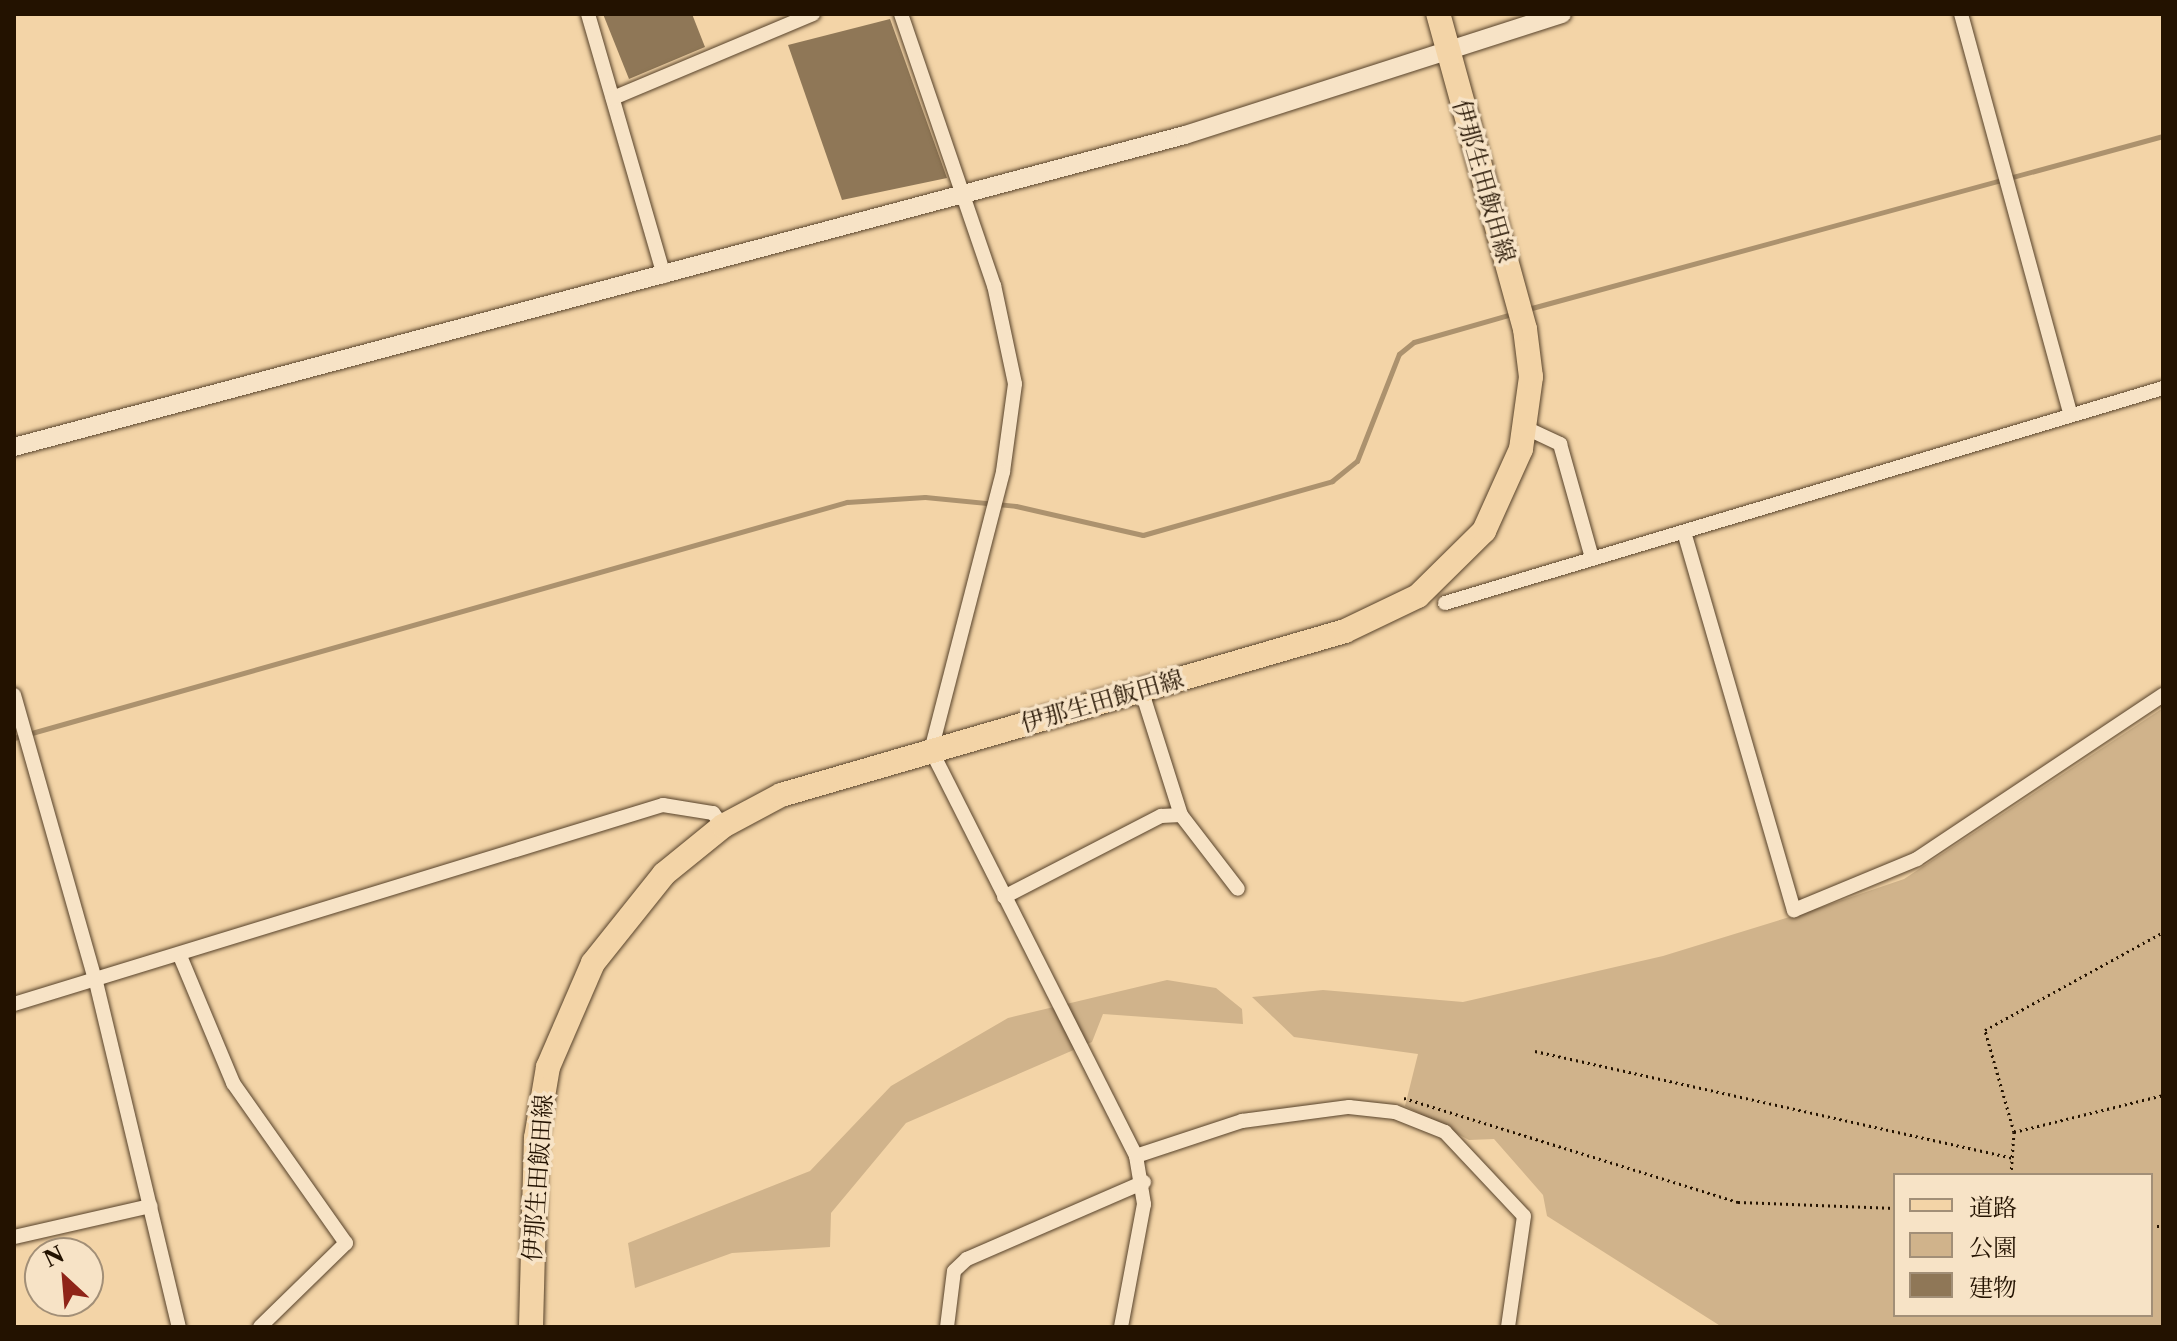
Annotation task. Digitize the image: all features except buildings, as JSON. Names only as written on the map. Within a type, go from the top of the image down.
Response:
[{"type":"main road","name":"伊那生田飯田線","points":[[531,1327],[536,1138],[561,1029],[593,963],[634,905],[723,826],[781,795],[1345,631],[1418,596],[1484,531],[1509,485],[1526,428],[1525,329],[1438,14]]},
{"type":"street","points":[[588,14],[664,276]]},
{"type":"street","points":[[613,98],[813,14]]},
{"type":"street","points":[[901,14],[966,195],[1007,334],[1013,425],[931,750],[1136,1156],[1144,1182],[1121,1327]]},
{"type":"street","points":[[14,447],[966,195],[1448,53],[1562,14]]},
{"type":"street","points":[[1961,14],[2070,413]]},
{"type":"street","points":[[1445,603],[2070,413],[2163,388]]},
{"type":"street","points":[[1526,428],[1560,444],[1592,558]]},
{"type":"street","points":[[1684,532],[1794,910],[1917,859],[2163,695]]},
{"type":"street","points":[[1141,689],[1181,815],[1238,889]]},
{"type":"street","points":[[14,695],[96,982],[179,1327]]},
{"type":"street","points":[[14,1004],[96,982],[663,805],[713,813],[723,826]]},
{"type":"street","points":[[1004,897],[1161,816],[1181,815]]},
{"type":"street","points":[[180,956],[233,1083],[346,1243],[260,1327]]},
{"type":"street","points":[[1136,1156],[1242,1121],[1349,1107],[1395,1112],[1445,1132],[1524,1216],[1508,1327]]},
{"type":"street","points":[[947,1327],[954,1271],[967,1259],[1144,1182]]},
{"type":"street","points":[[14,1237],[151,1206]]},
{"type":"path","points":[[2011,1173],[2014,1132],[1985,1030],[2163,932]]},
{"type":"path","points":[[1535,1051],[2012,1158]]},
{"type":"path","points":[[2014,1132],[2163,1095]]},
{"type":"path","points":[[1391,1098],[1420,1098],[1575,1156],[1738,1202],[1893,1208]]},
{"type":"green space","points":[[2163,708],[2163,1327],[1722,1327],[1547,1216],[1543,1195],[1494,1139],[1469,1140],[1405,1106],[1418,1054],[1294,1037],[1252,997],[1323,990],[1463,1002],[1663,956],[1904,879]]},
{"type":"green space","points":[[1167,980],[1216,988],[1242,1009],[1243,1024],[1103,1014],[1092,1042],[906,1123],[831,1213],[830,1247],[732,1253],[635,1288],[628,1243],[810,1171],[891,1086],[1008,1018]]},
{"type":"waterway","points":[[1528,309],[2163,136]]},
{"type":"waterway","points":[[14,738],[847,502],[925,497],[1016,506],[1143,535],[1332,481],[1357,461],[1399,354],[1414,342],[1515,313]]}]
